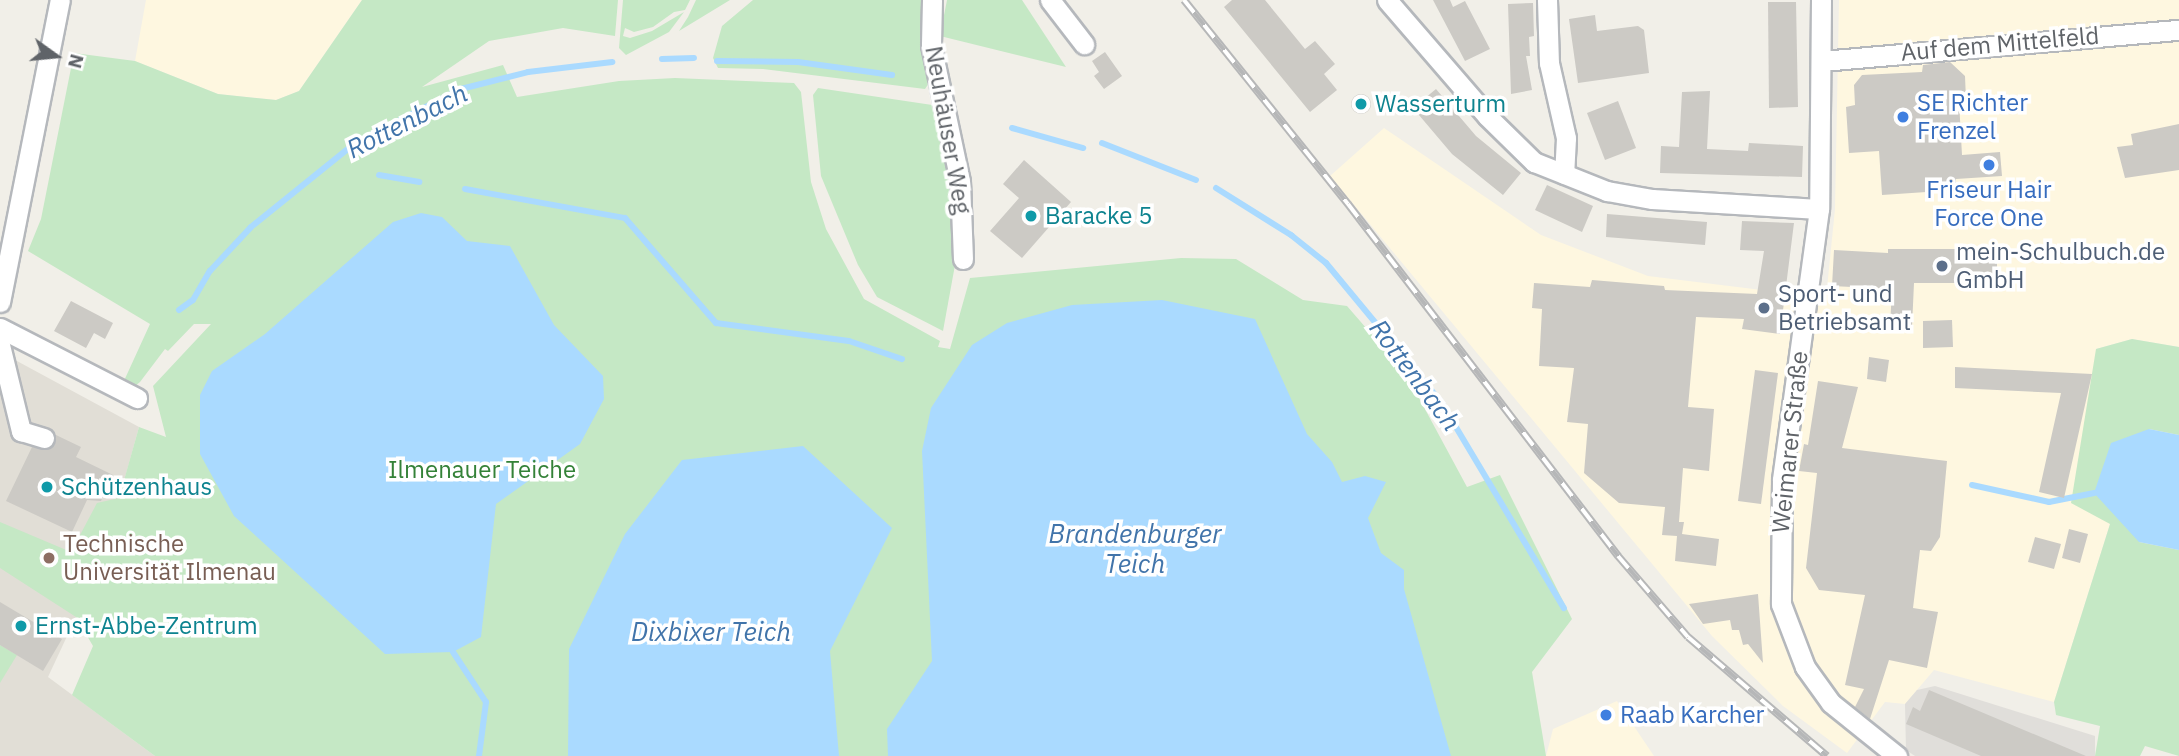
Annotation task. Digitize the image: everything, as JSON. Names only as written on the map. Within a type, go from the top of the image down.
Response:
[{"type":"street","points":[[0,302],[60,0]]},
{"type":"street","name":"Neuhäuser Weg","points":[[932,0],[931,45],[960,181],[963,259]]},
{"type":"street","points":[[1050,0],[1084,44]]},
{"type":"street","points":[[1387,0],[1506,135],[1534,162],[1606,191],[1652,199],[1819,209]]},
{"type":"street","points":[[1547,0],[1549,63],[1566,138],[1564,174]]},
{"type":"street","name":"Weimarer Straße","points":[[1821,0],[1819,209],[1782,480],[1781,604],[1805,667],[1831,703],[1896,756]]},
{"type":"street","name":"Auf dem Mittelfeld","points":[[1822,61],[2179,30]]},
{"type":"street","points":[[0,328],[137,398]]},
{"type":"street","points":[[0,345],[20,431],[44,438]]},
{"type":"shaded area","points":[[146,0],[362,0],[299,91],[276,100],[218,94],[135,61]]},
{"type":"shaded area","points":[[1839,0],[2179,0],[2179,347],[2132,339],[2096,349],[2110,524],[2054,702],[1934,670],[1905,704],[1885,702],[1847,753],[1783,706],[1712,636],[1330,176],[1384,128],[1541,235],[1648,276],[1826,298],[1835,209]]},
{"type":"shaded area","name":"Technische Universität Ilmenau","points":[[4,354],[139,427],[119,499],[76,617],[48,677],[155,756],[0,756],[0,361]]},
{"type":"shaded area","points":[[1935,686],[2095,736],[2095,756],[1915,756],[1906,750],[1905,704],[1917,690]]},
{"type":"shaded area","name":"Raab Karcher","points":[[1617,701],[1654,756],[1546,756],[1553,729]]},
{"type":"green space","name":"Ilmenauer Teiche","points":[[362,0],[618,0],[615,36],[563,28],[489,41],[422,87],[503,65],[517,97],[619,81],[675,78],[794,83],[801,92],[811,182],[826,229],[864,299],[940,341],[938,347],[950,349],[970,278],[1181,258],[1236,259],[1303,300],[1347,306],[1393,359],[1419,398],[1467,487],[1500,475],[1572,619],[1532,672],[1546,756],[155,756],[72,695],[93,646],[76,617],[0,568],[0,522],[71,552],[97,503],[119,498],[139,427],[166,437],[153,386],[211,324],[194,324],[168,351],[165,349],[134,387],[123,383],[150,324],[28,251],[41,219],[74,53],[135,61],[218,94],[276,100],[299,91]]},
{"type":"green space","points":[[623,0],[690,0],[685,10],[674,12],[653,27],[634,32],[625,28],[623,36],[630,38],[652,31],[684,12],[669,32],[626,55],[619,48]]},
{"type":"green space","points":[[696,0],[730,0],[679,31],[688,17]]},
{"type":"green space","points":[[753,0],[925,0],[929,83],[925,89],[763,69],[718,68],[713,58],[722,26]]},
{"type":"green space","points":[[947,0],[1022,0],[1066,67],[940,36]]},
{"type":"green space","points":[[818,88],[939,106],[954,175],[957,254],[943,331],[877,297],[858,265],[821,176],[813,95]]},
{"type":"green space","points":[[2132,339],[2179,347],[2179,435],[2149,429],[2139,542],[2179,550],[2179,756],[2145,746],[2140,756],[2095,756],[2100,726],[2056,715],[2054,702],[2110,524],[2071,503],[2096,349]]},
{"type":"green space","points":[[0,645],[17,655],[0,683]]},
{"type":"water","points":[[421,213],[442,217],[467,241],[510,246],[554,325],[603,376],[604,399],[580,444],[496,504],[481,637],[453,652],[385,654],[234,516],[200,454],[200,395],[212,371],[265,334],[393,222]]},
{"type":"water","name":"Brandenburger Teich","points":[[1162,300],[1255,319],[1307,434],[1332,462],[1342,482],[1365,476],[1386,482],[1368,518],[1381,553],[1404,570],[1404,589],[1451,756],[888,756],[887,729],[932,661],[922,451],[931,408],[972,345],[1007,323],[1072,305]]},
{"type":"water","points":[[2149,429],[2179,435],[2179,550],[2139,542],[2094,493],[2111,443]]},
{"type":"water","name":"Dixbixer Teich","points":[[803,446],[892,528],[830,651],[839,756],[568,756],[569,649],[625,534],[682,460]]},
{"type":"building","points":[[1232,0],[1265,0],[1305,49],[1315,41],[1335,64],[1324,74],[1337,90],[1310,112],[1224,7]]},
{"type":"building","points":[[1433,0],[1450,0],[1453,7],[1465,1],[1490,49],[1465,61]]},
{"type":"building","points":[[1768,2],[1796,2],[1798,107],[1769,108]]},
{"type":"building","points":[[1533,3],[1534,36],[1529,37],[1530,56],[1526,56],[1532,90],[1511,94],[1508,4]]},
{"type":"building","points":[[1595,15],[1597,31],[1638,26],[1644,30],[1649,73],[1578,83],[1569,19]]},
{"type":"building","points":[[1105,52],[1122,76],[1104,89],[1094,76],[1099,72],[1092,61]]},
{"type":"building","name":"SE Richter Frenzel","points":[[1950,62],[1965,76],[1966,100],[1959,101],[1962,155],[2000,152],[2002,176],[1956,179],[1956,190],[1882,195],[1879,151],[1849,153],[1846,107],[1855,105],[1854,85],[1862,75],[1922,72],[1923,65]]},
{"type":"building","points":[[1436,89],[1476,136],[1521,173],[1503,195],[1452,154],[1413,108]]},
{"type":"building","points":[[1710,91],[1707,149],[1748,151],[1749,143],[1803,146],[1802,177],[1660,173],[1661,146],[1679,147],[1682,92]]},
{"type":"building","name":"Wasserturm","points":[[1361,94],[1368,97],[1371,104],[1368,111],[1361,114],[1354,111],[1351,104],[1354,97]]},
{"type":"building","points":[[1618,101],[1636,148],[1605,160],[1587,113]]},
{"type":"building","points":[[2179,124],[2179,170],[2125,178],[2117,147],[2133,145],[2131,134]]},
{"type":"building","name":"Baracke 5","points":[[1024,160],[1071,202],[1022,258],[990,231],[1019,198],[1003,184]]},
{"type":"building","points":[[1547,185],[1593,206],[1582,232],[1535,210]]},
{"type":"building","points":[[1607,214],[1707,222],[1705,245],[1606,237]]},
{"type":"building","points":[[1742,221],[1794,223],[1780,334],[1742,329],[1744,319],[1696,317],[1688,407],[1714,409],[1709,471],[1683,468],[1679,522],[1684,522],[1682,534],[1719,539],[1716,566],[1675,561],[1677,536],[1662,535],[1665,507],[1619,503],[1584,473],[1588,424],[1567,422],[1574,368],[1539,366],[1542,309],[1532,308],[1534,283],[1590,287],[1592,280],[1664,286],[1665,290],[1757,294],[1764,251],[1740,250]]},
{"type":"building","points":[[1888,249],[1997,249],[1997,283],[1914,283],[1912,327],[1890,326],[1892,289],[1832,286],[1834,250],[1888,253]]},
{"type":"building","points":[[71,301],[113,323],[105,339],[94,333],[86,348],[54,331]]},
{"type":"building","points":[[1952,320],[1953,347],[1923,348],[1923,321]]},
{"type":"building","points":[[1869,357],[1889,360],[1886,382],[1867,379]]},
{"type":"building","points":[[1955,367],[2092,374],[2064,498],[2039,492],[2061,393],[1955,388]]},
{"type":"building","points":[[1755,370],[1778,373],[1761,504],[1738,501]]},
{"type":"building","points":[[1818,381],[1858,387],[1842,448],[1947,461],[1940,537],[1931,551],[1920,550],[1913,608],[1938,612],[1927,668],[1889,660],[1870,719],[1855,707],[1864,689],[1845,685],[1865,595],[1819,590],[1806,568],[1817,473],[1799,471],[1804,444],[1808,445]]},
{"type":"building","name":"Schützenhaus","points":[[56,435],[81,447],[76,457],[113,475],[101,501],[87,500],[72,532],[6,501],[32,447],[47,450]]},
{"type":"building","points":[[2069,529],[2088,534],[2080,563],[2062,558]]},
{"type":"building","points":[[2035,537],[2061,544],[2054,569],[2028,562]]},
{"type":"building","points":[[1758,594],[1763,663],[1748,644],[1743,645],[1739,630],[1732,630],[1730,620],[1703,624],[1689,604]]},
{"type":"building","name":"Ernst-Abbe-Zentrum","points":[[0,602],[62,639],[43,671],[0,645]]},
{"type":"building","points":[[1929,690],[2086,756],[1981,756],[1906,724],[1913,707],[1920,711]]},
{"type":"waterway","name":"Rottenbach","points":[[662,59],[694,58]]},
{"type":"waterway","name":"Rottenbach","points":[[717,61],[798,62],[892,75]]},
{"type":"waterway","name":"Rottenbach","points":[[179,310],[193,300],[210,271],[251,227],[355,143],[461,89],[528,72],[612,62]]},
{"type":"waterway","name":"Rottenbach","points":[[1012,128],[1083,148]]},
{"type":"waterway","points":[[355,143],[363,153]]},
{"type":"waterway","name":"Rottenbach","points":[[1102,143],[1196,180]]},
{"type":"waterway","points":[[379,175],[419,182]]},
{"type":"waterway","name":"Rottenbach","points":[[1216,188],[1291,235],[1326,263],[1441,402],[1564,608]]},
{"type":"waterway","points":[[465,189],[625,218],[716,323],[849,341],[902,359]]},
{"type":"waterway","points":[[1972,485],[2049,502],[2094,493]]},
{"type":"waterway","points":[[453,652],[486,702],[479,756]]},
{"type":"railway","points":[[1184,0],[1348,204],[1618,556],[1688,637],[1827,756]]},
{"type":"place","name":"Wasserturm","points":[[1361,104]]},
{"type":"place","name":"SE Richter Frenzel","points":[[1903,117]]},
{"type":"place","name":"Friseur Hair Force One","points":[[1989,165]]},
{"type":"place","name":"Baracke 5","points":[[1031,216]]},
{"type":"place","name":"mein-Schulbuch.de GmbH","points":[[1942,266]]},
{"type":"place","name":"Sport- und Betriebsamt","points":[[1764,308]]},
{"type":"place","name":"Schützenhaus","points":[[47,487]]},
{"type":"place","name":"Technische Universität Ilmenau","points":[[49,558]]},
{"type":"place","name":"Ernst-Abbe-Zentrum","points":[[21,626]]},
{"type":"place","name":"Raab Karcher","points":[[1606,715]]}]
